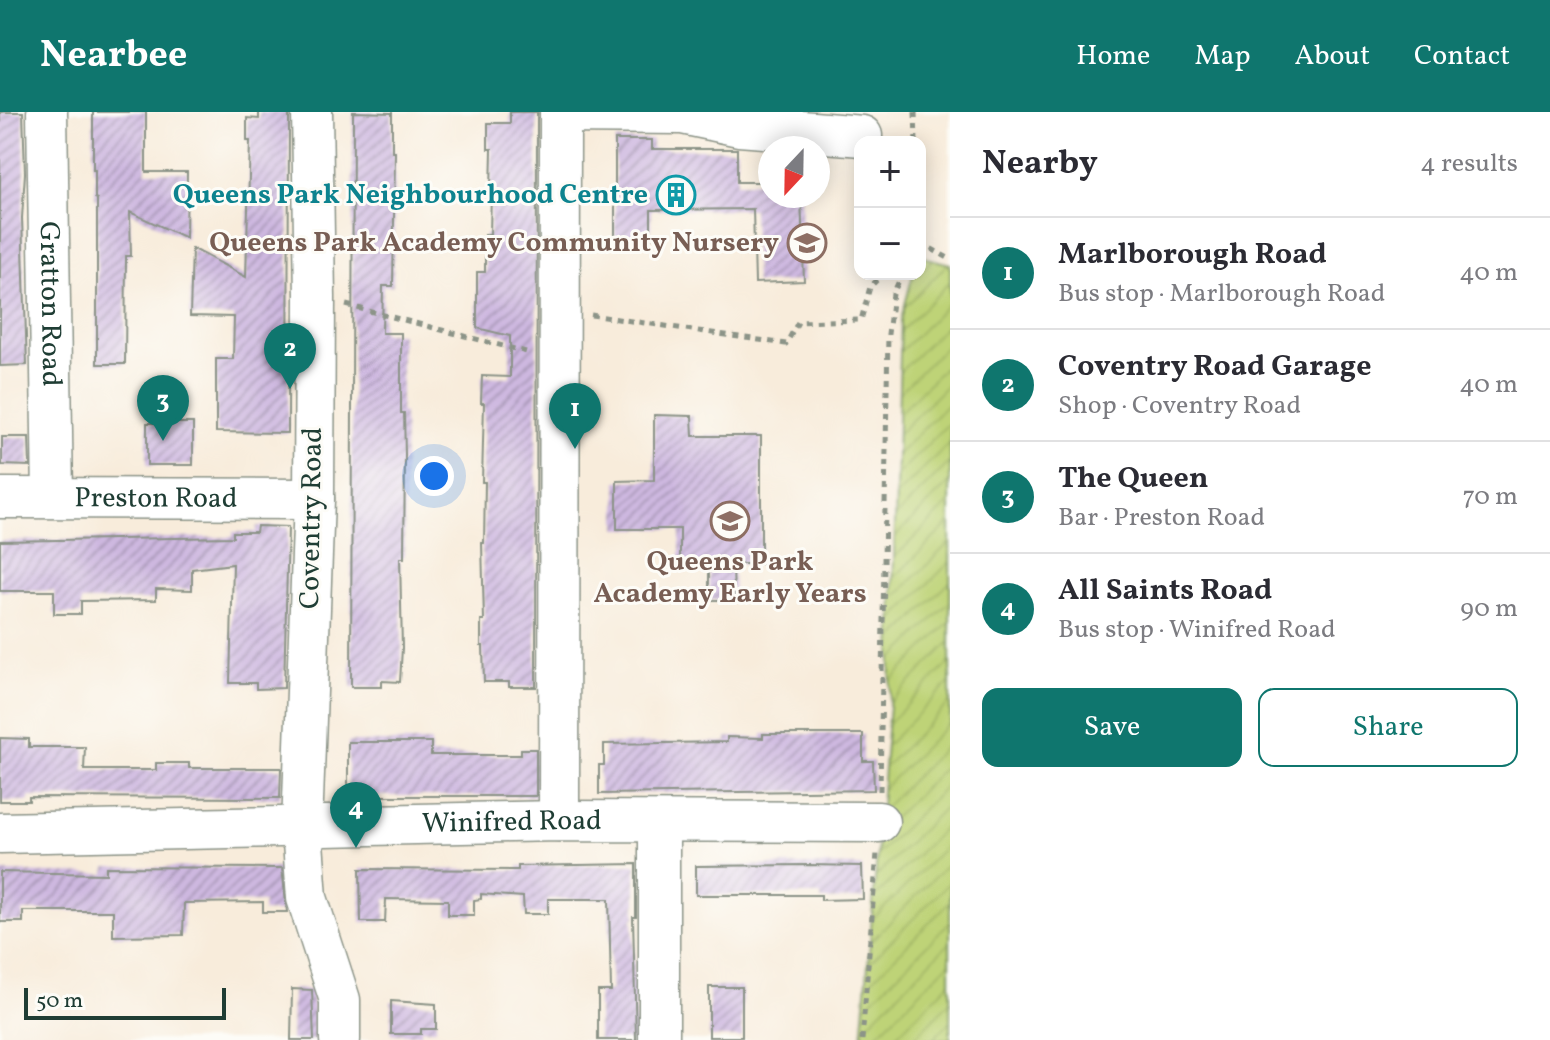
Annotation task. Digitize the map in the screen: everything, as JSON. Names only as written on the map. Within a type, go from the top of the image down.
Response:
[{"type":"street","name":"Gratton Road","points":[[47,112],[53,497]]},
{"type":"street","name":"Coventry Road","points":[[312,112],[314,499],[302,828],[307,898],[340,1000],[340,1040]]},
{"type":"street","points":[[559,821],[560,112],[682,114],[739,126],[862,136]]},
{"type":"street","name":"Preston Road","points":[[0,498],[314,499]]},
{"type":"street","name":"Winifred Road","points":[[0,833],[559,821],[879,822]]},
{"type":"street","points":[[659,823],[659,1040]]},
{"type":"path","points":[[915,112],[916,136]]},
{"type":"path","points":[[926,246],[950,259]]},
{"type":"path","points":[[600,317],[786,344],[798,322],[861,320],[870,287],[877,280]]},
{"type":"path","points":[[862,1040],[879,822],[888,334],[893,294],[899,280]]},
{"type":"path","points":[[315,297],[562,362]]},
{"type":"green space","points":[[926,258],[950,264],[950,1040],[862,1040],[890,693],[901,320],[911,280],[926,280]]},
{"type":"building","points":[[0,112],[23,112],[25,173],[22,218],[27,365],[0,366]]},
{"type":"building","points":[[93,112],[146,112],[146,172],[187,172],[186,238],[130,212],[131,256],[126,256],[125,364],[97,364],[97,199],[93,170]]},
{"type":"building","points":[[259,112],[289,112],[288,433],[216,432],[216,359],[233,359],[234,317],[190,316],[192,248],[246,277],[250,141],[247,141],[247,118],[259,119]]},
{"type":"building","points":[[353,112],[392,113],[392,152],[395,152],[393,286],[383,286],[382,333],[401,333],[401,413],[404,413],[405,454],[404,558],[400,558],[402,648],[400,682],[382,681],[382,687],[351,687]]},
{"type":"building","points":[[510,112],[537,112],[536,687],[509,687],[509,682],[484,682],[481,646],[485,482],[482,482],[482,376],[510,377],[510,336],[477,328],[477,272],[485,272],[485,234],[490,234],[492,149],[488,149],[488,123],[510,123]]},
{"type":"building","name":"Queens Park Neighbourhood Centre","points":[[615,140],[652,140],[652,149],[737,149],[737,182],[758,182],[758,208],[801,208],[804,281],[755,283],[753,209],[651,210],[651,238],[615,239]]},
{"type":"building","points":[[654,415],[692,416],[693,436],[761,436],[761,564],[733,564],[734,600],[709,600],[709,563],[680,564],[680,529],[617,529],[617,481],[654,480]]},
{"type":"building","points":[[147,423],[193,423],[193,465],[147,465]]},
{"type":"building","points":[[2,437],[29,437],[30,466],[2,465]]},
{"type":"building","points":[[257,526],[288,527],[284,688],[256,689],[256,683],[230,683],[233,564],[192,569],[192,590],[156,589],[156,600],[81,601],[81,614],[54,614],[54,591],[0,591],[0,541],[233,537],[233,532],[256,532]]},
{"type":"building","points":[[763,734],[863,734],[863,761],[873,761],[874,790],[599,794],[599,765],[604,765],[604,744],[727,742],[727,737],[763,738]]},
{"type":"building","points":[[0,738],[29,739],[29,747],[85,747],[84,770],[156,770],[156,763],[189,763],[189,768],[281,768],[280,798],[29,797],[29,801],[0,801]]},
{"type":"building","points":[[348,742],[431,742],[431,755],[521,755],[521,749],[536,749],[536,796],[348,796]]},
{"type":"building","points":[[636,864],[636,917],[633,917],[636,1040],[598,1040],[598,991],[611,991],[609,899],[548,899],[548,914],[524,914],[523,897],[481,894],[481,899],[474,900],[474,915],[448,915],[448,900],[386,899],[385,922],[361,922],[360,869],[518,870],[518,866]]},
{"type":"building","points":[[696,866],[862,866],[863,899],[821,900],[821,895],[696,895]]},
{"type":"building","points":[[106,867],[282,868],[287,912],[263,912],[263,902],[184,903],[183,935],[113,936],[113,911],[23,911],[23,922],[0,922],[0,872],[106,874]]},
{"type":"building","points":[[709,987],[742,987],[742,1037],[709,1037]]},
{"type":"building","points":[[292,989],[312,990],[314,1040],[291,1040]]},
{"type":"building","points":[[391,1001],[436,1004],[436,1029],[421,1029],[421,1034],[391,1034]]},
{"type":"place","name":"Queens Park Neighbourhood Centre","points":[[676,195]]},
{"type":"place","name":"Queens Park Academy Community Nursery","points":[[807,243]]},
{"type":"place","name":"Coventry Road Garage","points":[[290,389]]},
{"type":"place","name":"The Queen","points":[[163,441]]},
{"type":"place","name":"Marlborough Road","points":[[575,449]]},
{"type":"place","name":"Queens Park Academy Early Years","points":[[730,521]]},
{"type":"place","name":"All Saints Road","points":[[356,848]]}]
